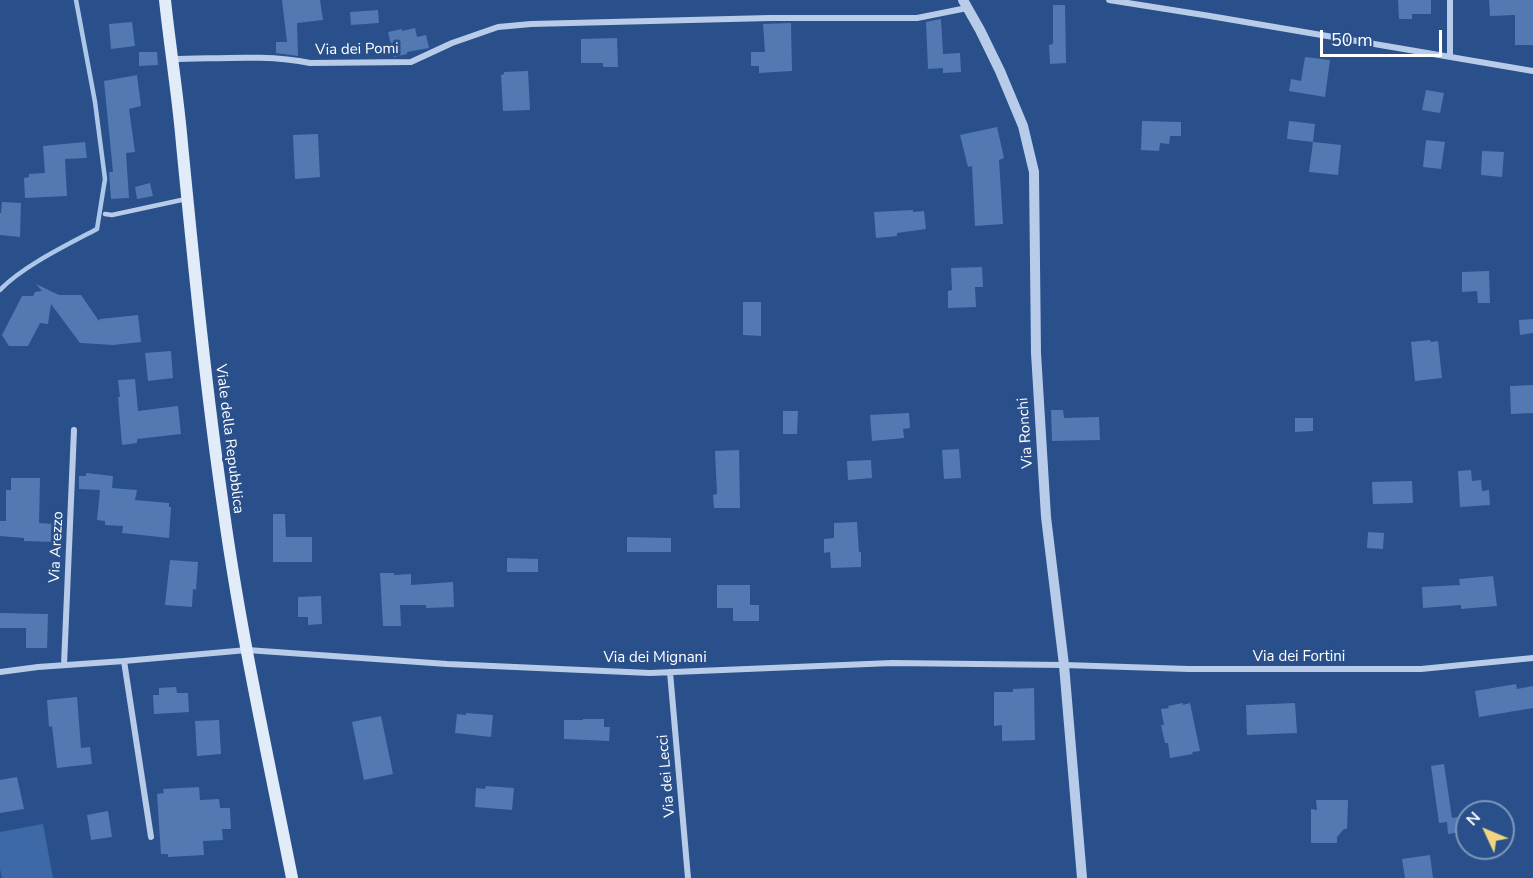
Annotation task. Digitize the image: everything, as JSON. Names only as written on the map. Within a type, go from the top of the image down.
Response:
[{"type":"main road","name":"Viale della Repubblica","points":[[165,0],[203,351],[224,514],[247,650],[292,878]]},
{"type":"street","points":[[1109,0],[1533,71]]},
{"type":"street","points":[[1450,0],[1450,57]]},
{"type":"street","name":"Via dei Pomi","points":[[172,59],[269,58],[310,63],[411,62],[452,43],[498,27],[531,24],[758,18],[917,18],[965,4]]},
{"type":"street","name":"Via Ronchi","points":[[965,4],[1000,71],[1023,126],[1034,172],[1036,352],[1046,517],[1064,665],[1082,878]]},
{"type":"street","name":"Via Arezzo","points":[[64,665],[74,430]]},
{"type":"street","points":[[0,672],[247,650]]},
{"type":"street","name":"Via dei Mignani","points":[[247,650],[447,664],[650,673],[892,663],[1064,665]]},
{"type":"street","name":"Via dei Fortini","points":[[1064,665],[1189,669],[1421,669],[1533,658]]},
{"type":"street","points":[[124,661],[151,837]]},
{"type":"street","name":"Via dei Lecci","points":[[670,672],[688,878]]},
{"type":"lane","points":[[105,214],[112,215],[186,199]]},
{"type":"shaded area","points":[[43,824],[53,878],[2,878],[0,832]]},
{"type":"building","points":[[282,0],[320,0],[323,20],[297,23],[298,56],[276,53],[276,42],[287,42]]},
{"type":"building","points":[[1398,0],[1431,0],[1431,14],[1412,14],[1412,19],[1399,19]]},
{"type":"building","points":[[1489,0],[1533,0],[1533,45],[1515,45],[1515,15],[1490,16]]},
{"type":"building","points":[[1053,5],[1065,5],[1066,63],[1050,64],[1049,45],[1053,44]]},
{"type":"building","points":[[378,10],[379,23],[351,25],[350,12]]},
{"type":"building","points":[[941,19],[943,54],[960,53],[961,72],[943,73],[943,68],[928,69],[926,22]]},
{"type":"building","points":[[132,22],[135,46],[111,49],[109,24]]},
{"type":"building","points":[[791,23],[792,71],[759,73],[759,66],[751,66],[751,52],[765,52],[763,24]]},
{"type":"building","points":[[415,28],[417,37],[426,35],[429,48],[394,57],[388,32]]},
{"type":"building","points":[[617,38],[618,67],[603,67],[603,63],[581,63],[581,39]]},
{"type":"building","points":[[139,52],[157,52],[158,65],[139,66]]},
{"type":"building","points":[[1305,57],[1330,60],[1325,97],[1289,91],[1291,79],[1301,81]]},
{"type":"building","points":[[528,71],[530,110],[503,111],[501,75],[504,72]]},
{"type":"building","points":[[137,75],[141,106],[129,109],[135,152],[126,153],[129,198],[111,199],[109,172],[113,172],[104,81]]},
{"type":"building","points":[[1426,90],[1444,93],[1440,113],[1422,110]]},
{"type":"building","points":[[1142,121],[1181,122],[1181,136],[1170,136],[1169,144],[1160,143],[1159,151],[1141,150]]},
{"type":"building","points":[[1289,121],[1315,124],[1313,142],[1287,139]]},
{"type":"building","points":[[997,127],[1004,158],[999,160],[1003,224],[975,226],[972,166],[968,167],[960,135]]},
{"type":"building","points":[[318,134],[320,177],[295,179],[293,135]]},
{"type":"building","points":[[1426,140],[1445,142],[1441,169],[1423,167]]},
{"type":"building","points":[[85,142],[87,158],[65,159],[67,196],[25,198],[24,178],[29,177],[29,174],[45,173],[43,146]]},
{"type":"building","points":[[1313,142],[1341,145],[1338,175],[1309,172]]},
{"type":"building","points":[[1482,151],[1504,152],[1502,177],[1481,175]]},
{"type":"building","points":[[150,183],[153,196],[137,199],[135,187]]},
{"type":"building","points":[[2,202],[21,203],[20,237],[0,235]]},
{"type":"building","points":[[913,210],[913,212],[924,211],[926,229],[876,238],[874,212]]},
{"type":"building","points":[[982,267],[983,287],[975,287],[976,307],[948,308],[948,291],[952,290],[951,268]]},
{"type":"building","points":[[1489,271],[1490,303],[1478,303],[1477,291],[1462,292],[1462,272]]},
{"type":"building","points":[[36,284],[59,295],[81,295],[99,321],[100,319],[138,315],[141,342],[113,345],[80,343],[51,304],[48,324],[40,323],[28,346],[9,346],[2,335],[22,296],[33,296],[35,292],[42,291]]},
{"type":"building","points":[[743,302],[761,302],[761,336],[743,335]]},
{"type":"building","points":[[1533,319],[1533,333],[1520,335],[1519,320]]},
{"type":"building","points":[[1430,340],[1431,342],[1438,341],[1442,378],[1415,381],[1411,342]]},
{"type":"building","points":[[171,351],[173,378],[148,381],[145,353]]},
{"type":"building","points":[[135,379],[138,411],[178,406],[181,434],[137,439],[137,443],[122,445],[118,380]]},
{"type":"building","points":[[1533,385],[1533,413],[1511,414],[1510,386]]},
{"type":"building","points":[[1051,410],[1063,410],[1064,418],[1099,417],[1100,440],[1052,441]]},
{"type":"building","points":[[783,411],[798,411],[797,434],[783,434]]},
{"type":"building","points":[[909,413],[910,428],[903,429],[904,438],[872,441],[870,415]]},
{"type":"building","points":[[1295,418],[1313,418],[1313,431],[1295,432]]},
{"type":"building","points":[[959,449],[961,478],[944,479],[942,450]]},
{"type":"building","points":[[739,450],[740,508],[714,508],[713,495],[717,494],[715,451]]},
{"type":"building","points":[[871,460],[872,478],[848,480],[847,461]]},
{"type":"building","points":[[1471,470],[1472,481],[1481,480],[1482,491],[1489,490],[1490,505],[1460,507],[1458,471]]},
{"type":"building","points":[[86,473],[113,476],[112,488],[137,490],[135,500],[169,503],[171,507],[169,538],[122,533],[123,526],[105,525],[105,521],[97,520],[100,490],[79,489],[79,476],[86,476]]},
{"type":"building","points":[[11,478],[40,478],[39,523],[53,524],[53,542],[24,541],[24,538],[0,536],[0,521],[6,521],[6,490],[11,490]]},
{"type":"building","points":[[1412,481],[1413,503],[1373,504],[1372,482]]},
{"type":"building","points":[[273,514],[285,514],[286,537],[312,537],[312,562],[273,562]]},
{"type":"building","points":[[857,522],[861,567],[831,568],[830,552],[824,553],[824,539],[834,538],[834,523]]},
{"type":"building","points":[[1368,532],[1384,533],[1383,549],[1367,548]]},
{"type":"building","points":[[627,537],[671,538],[671,552],[627,552]]},
{"type":"building","points":[[507,558],[538,559],[538,572],[507,572]]},
{"type":"building","points":[[170,560],[198,562],[192,607],[165,605]]},
{"type":"building","points":[[380,573],[411,574],[411,585],[453,582],[454,607],[426,608],[426,605],[400,605],[401,626],[383,626]]},
{"type":"building","points":[[1493,576],[1497,606],[1461,609],[1461,605],[1423,608],[1422,587],[1460,585],[1459,579]]},
{"type":"building","points":[[717,585],[750,585],[750,605],[759,605],[759,621],[733,621],[733,608],[717,608]]},
{"type":"building","points":[[321,596],[322,624],[308,625],[308,617],[298,617],[298,597]]},
{"type":"building","points":[[0,613],[48,614],[47,648],[26,648],[26,628],[0,628]]},
{"type":"building","points":[[1516,684],[1517,689],[1533,686],[1533,708],[1479,717],[1475,691]]},
{"type":"building","points":[[176,687],[177,693],[188,693],[189,712],[154,714],[153,695],[159,695],[159,688]]},
{"type":"building","points":[[1034,688],[1035,740],[1002,741],[1002,725],[994,726],[994,692],[1013,692],[1013,689]]},
{"type":"building","points":[[77,697],[81,748],[90,747],[92,764],[57,768],[52,726],[49,727],[47,700]]},
{"type":"building","points":[[1183,703],[1183,705],[1190,703],[1200,751],[1170,758],[1168,743],[1165,743],[1161,725],[1164,725],[1161,709]]},
{"type":"building","points":[[1295,703],[1297,733],[1247,735],[1246,705]]},
{"type":"building","points":[[466,713],[493,715],[491,737],[455,733],[457,714],[466,715]]},
{"type":"building","points":[[381,716],[393,774],[364,780],[352,722]]},
{"type":"building","points":[[604,719],[604,727],[610,727],[609,741],[564,739],[564,720]]},
{"type":"building","points":[[219,720],[221,754],[197,756],[195,721]]},
{"type":"building","points":[[1444,764],[1452,818],[1455,818],[1455,833],[1448,834],[1447,822],[1439,823],[1431,766]]},
{"type":"building","points":[[17,777],[24,809],[0,813],[0,780]]},
{"type":"building","points":[[486,786],[514,788],[512,810],[475,807],[476,788],[485,789]]},
{"type":"building","points":[[199,787],[200,800],[219,799],[220,808],[230,808],[231,829],[222,829],[223,840],[203,841],[204,855],[168,857],[168,854],[161,854],[157,794],[164,793],[163,789]]},
{"type":"building","points":[[1316,800],[1348,800],[1347,829],[1344,829],[1337,837],[1337,843],[1311,843],[1311,809],[1317,810]]},
{"type":"building","points":[[108,811],[112,837],[91,840],[87,815]]},
{"type":"building","points":[[1430,855],[1433,878],[1405,878],[1402,859]]},
{"type":"waterway","points":[[0,290],[33,264],[97,229],[105,179],[95,102],[76,0]]}]
